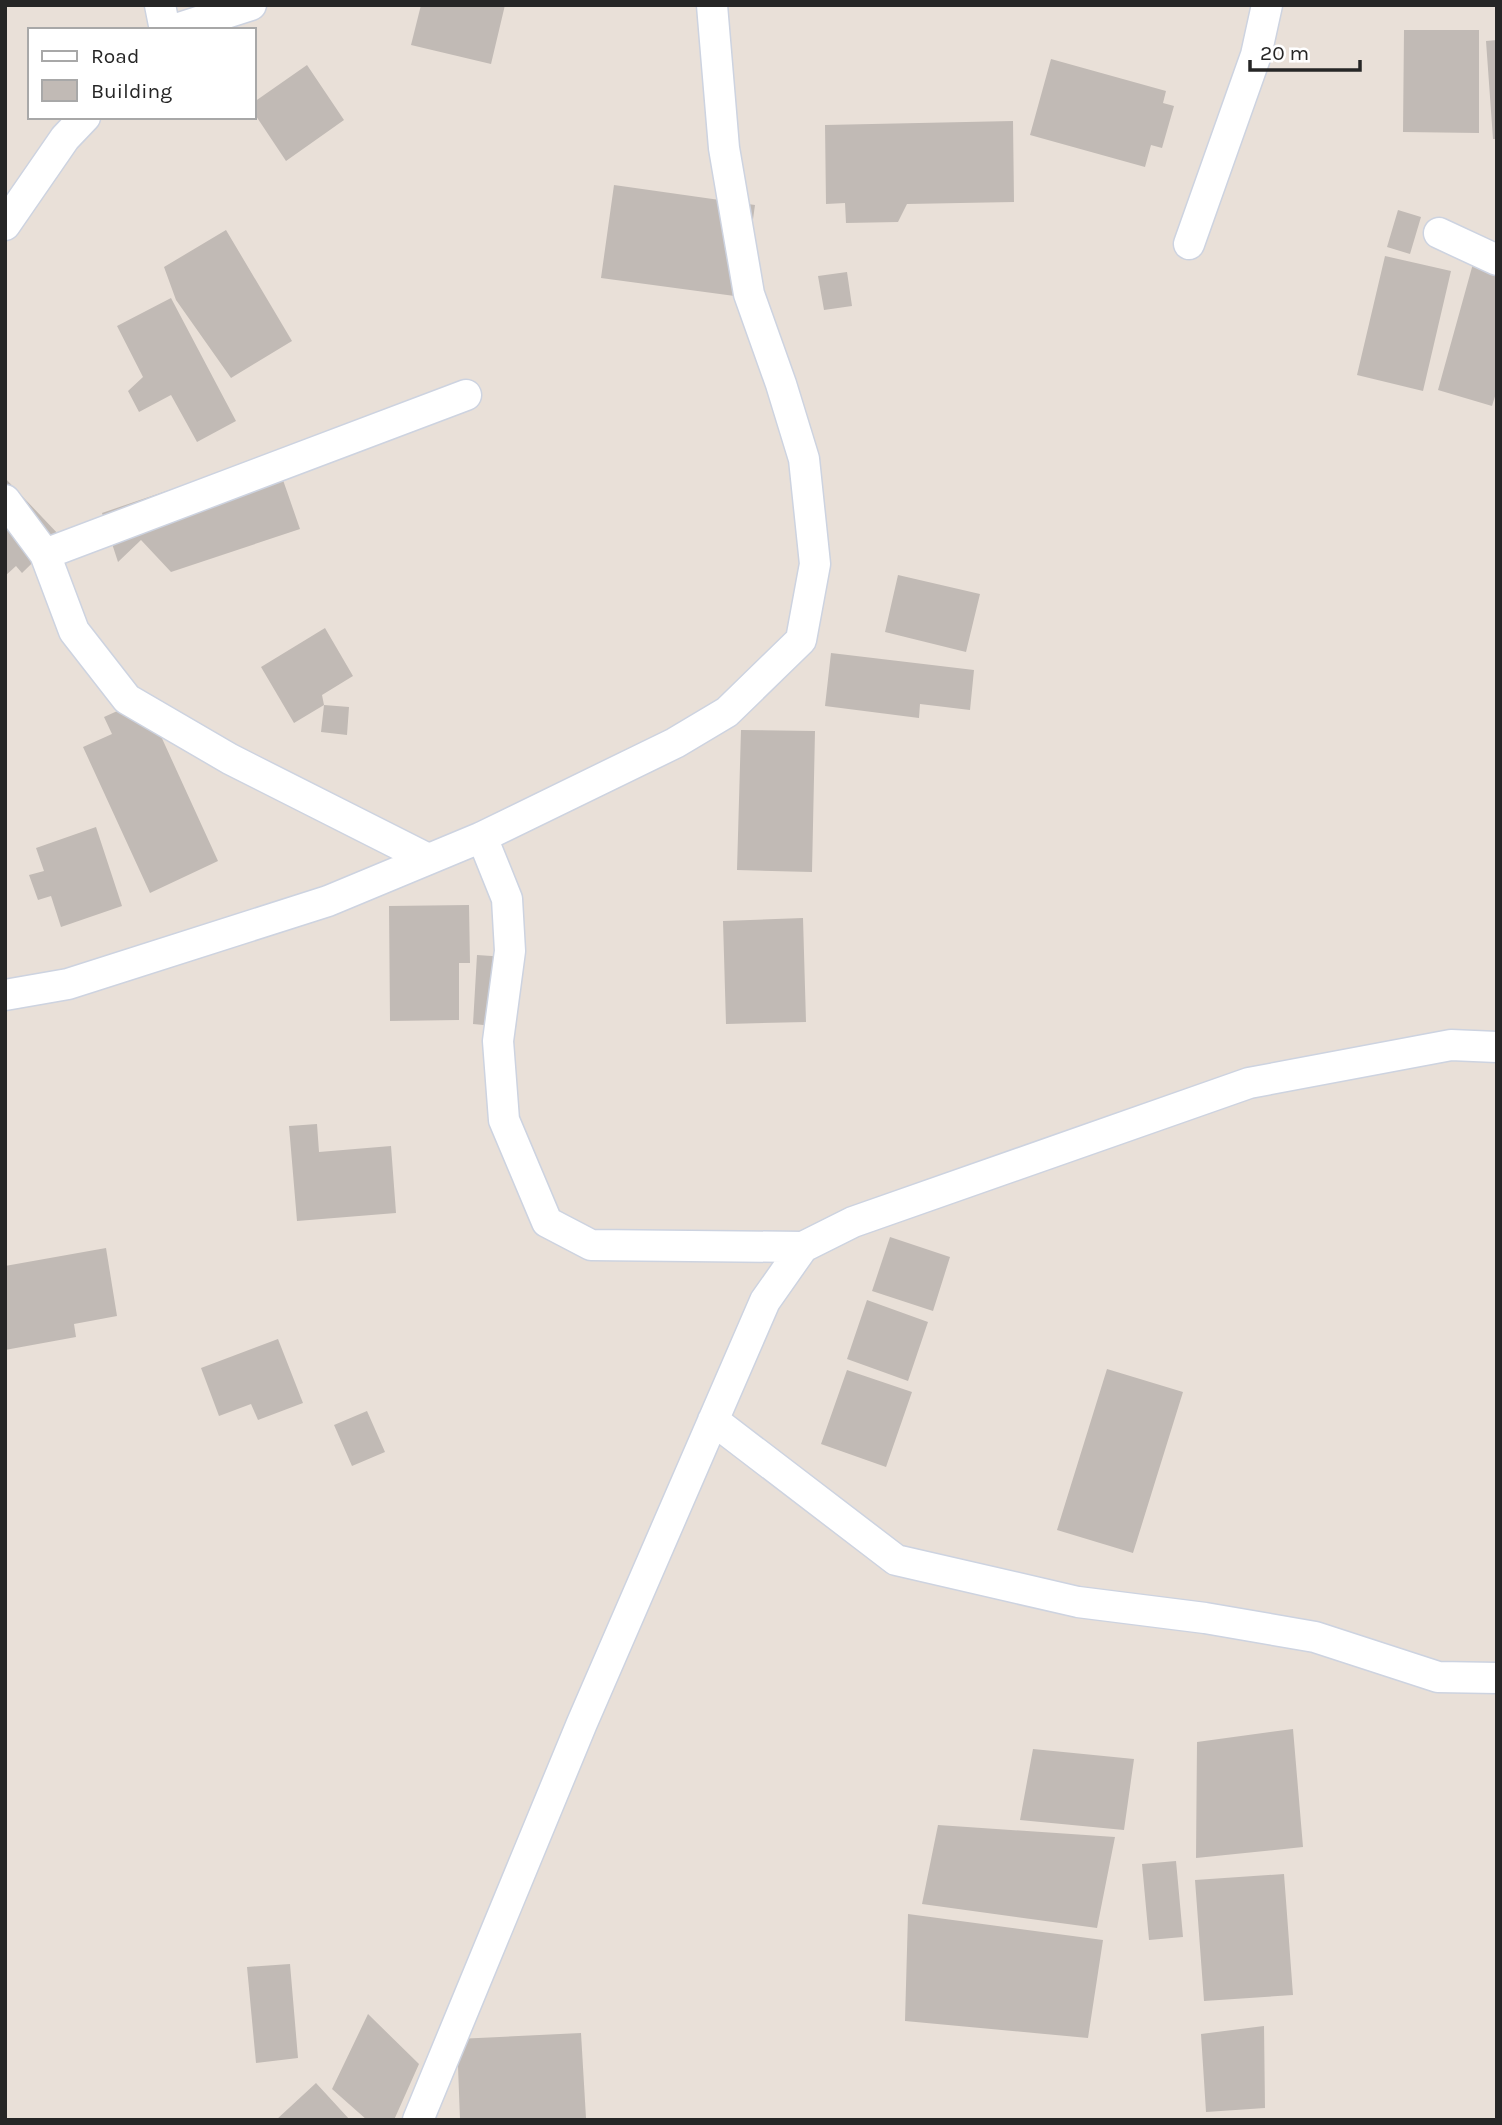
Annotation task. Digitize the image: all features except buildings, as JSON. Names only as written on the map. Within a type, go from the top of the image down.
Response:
[{"type":"street","points":[[160,5],[165,28]]},
{"type":"street","points":[[179,28],[251,5]]},
{"type":"street","points":[[5,995],[68,984],[315,905],[482,836],[675,743],[727,712],[801,640],[815,564],[804,460],[781,383],[749,294],[724,148],[712,5]]},
{"type":"street","points":[[1189,244],[1256,55],[1267,5]]},
{"type":"street","points":[[5,225],[65,138],[83,119]]},
{"type":"street","points":[[1439,233],[1497,260]]},
{"type":"street","points":[[45,554],[466,395]]},
{"type":"street","points":[[5,500],[45,554],[74,631],[127,699],[230,759],[428,859]]},
{"type":"street","points":[[482,836],[507,899],[510,951],[499,1041],[504,1120],[547,1222],[591,1245],[803,1247],[853,1222],[1249,1083],[1451,1045],[1497,1047]]},
{"type":"street","points":[[418,2120],[582,1723],[765,1301],[803,1247]]},
{"type":"street","points":[[713,1420],[896,1560],[1078,1602],[1205,1618],[1315,1637],[1438,1677],[1497,1678]]}]
